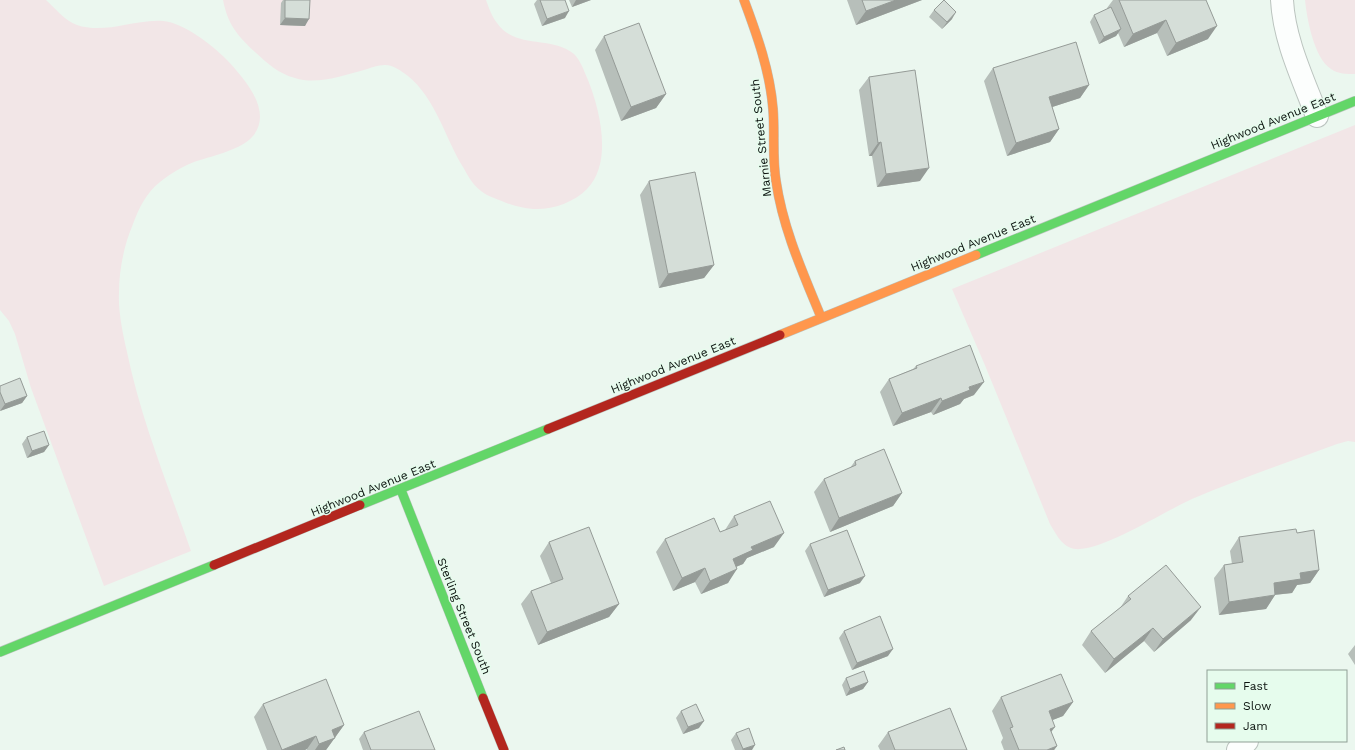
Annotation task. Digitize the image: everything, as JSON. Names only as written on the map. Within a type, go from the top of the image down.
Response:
[{"type":"street","name":"Marnie Street South","points":[[744,0],[762,52],[771,91],[774,167],[780,202],[797,256],[821,317]]},
{"type":"street","points":[[1282,0],[1283,13],[1290,42],[1317,116]]},
{"type":"street","name":"Highwood Avenue East","points":[[0,652],[1355,101]]},
{"type":"street","name":"Sterling Street South","points":[[401,490],[504,750]]},
{"type":"street","points":[[1238,750],[1246,742]]},
{"type":"shaded area","points":[[0,0],[46,0],[68,21],[88,28],[107,28],[158,21],[180,26],[197,35],[226,59],[249,87],[259,109],[260,120],[257,130],[244,144],[185,166],[155,186],[140,207],[127,240],[119,284],[119,307],[124,338],[147,427],[191,551],[104,586],[31,388],[15,334],[9,321],[0,310]]},
{"type":"shaded area","points":[[223,0],[486,0],[497,23],[514,37],[565,48],[574,54],[579,60],[597,106],[600,121],[602,151],[600,165],[595,178],[587,189],[581,194],[569,202],[555,207],[533,209],[508,203],[489,196],[478,189],[471,180],[426,96],[418,85],[400,70],[385,65],[338,77],[312,81],[289,76],[278,71],[269,64],[238,35],[225,9]]},
{"type":"shaded area","points":[[1305,0],[1355,0],[1355,74],[1334,71],[1325,64],[1312,38]]},
{"type":"shaded area","points":[[1355,125],[1355,442],[1348,441],[1337,444],[1192,499],[1133,530],[1100,544],[1075,549],[1066,546],[1060,540],[1050,524],[952,289]]},
{"type":"building","points":[[285,0],[310,0],[309,19],[285,18]]},
{"type":"building","points":[[540,0],[565,0],[569,11],[547,19]]},
{"type":"building","points":[[862,0],[896,0],[866,11]]},
{"type":"building","points":[[944,0],[956,12],[947,22],[934,10]]},
{"type":"building","points":[[1119,0],[1206,0],[1217,26],[1176,43],[1166,20],[1133,34]]},
{"type":"building","points":[[1111,7],[1121,29],[1104,37],[1094,15]]},
{"type":"building","points":[[639,23],[666,94],[631,107],[604,36]]},
{"type":"building","points":[[1076,42],[1089,85],[1049,97],[1059,129],[1016,143],[993,68]]},
{"type":"building","points":[[915,70],[929,168],[886,174],[881,142],[878,143],[869,77]]},
{"type":"building","points":[[695,172],[714,265],[668,274],[649,181]]},
{"type":"building","points":[[970,345],[984,382],[969,387],[970,390],[942,401],[941,398],[902,413],[889,379],[917,368],[916,366]]},
{"type":"building","points":[[20,378],[27,396],[5,404],[0,392],[0,386]]},
{"type":"building","points":[[44,431],[49,445],[32,451],[27,437]]},
{"type":"building","points":[[884,449],[902,493],[839,518],[824,479],[856,465],[855,461]]},
{"type":"building","points":[[770,501],[784,533],[751,547],[753,550],[733,559],[737,569],[710,581],[705,568],[682,578],[665,539],[714,518],[720,532],[738,525],[734,516]]},
{"type":"building","points":[[589,527],[619,604],[547,632],[531,591],[563,579],[549,542]]},
{"type":"building","points":[[1296,529],[1297,533],[1314,530],[1319,570],[1300,573],[1301,579],[1274,583],[1275,595],[1229,602],[1224,565],[1243,562],[1239,537]]},
{"type":"building","points":[[847,530],[865,576],[828,590],[810,544]]},
{"type":"building","points":[[1166,565],[1201,607],[1163,639],[1153,628],[1114,659],[1091,631],[1131,599],[1128,596]]},
{"type":"building","points":[[880,616],[893,649],[857,663],[844,631]]},
{"type":"building","points":[[864,671],[868,682],[850,689],[846,678]]},
{"type":"building","points":[[1061,674],[1073,702],[1049,711],[1055,727],[1050,729],[1057,746],[1047,750],[1019,750],[1010,728],[1013,727],[1001,697]]},
{"type":"building","points":[[326,679],[344,725],[332,730],[335,738],[319,744],[316,736],[282,750],[263,704]]},
{"type":"building","points":[[696,704],[704,721],[688,727],[681,711]]},
{"type":"building","points":[[950,708],[967,750],[895,750],[888,732]]},
{"type":"building","points":[[419,711],[435,750],[371,750],[364,732]]},
{"type":"building","points":[[749,728],[755,745],[743,749],[736,733]]},
{"type":"building","points":[[844,747],[845,750],[836,750]]},
{"type":"traffic: fast","points":[[976,255],[1355,101]]},
{"type":"traffic: fast","points":[[360,505],[548,429]]},
{"type":"traffic: fast","points":[[401,490],[483,698]]},
{"type":"traffic: fast","points":[[0,652],[214,565]]},
{"type":"traffic: slow","points":[[744,0],[758,40],[769,81],[773,109],[775,172],[783,216],[794,250],[821,317]]},
{"type":"traffic: slow","points":[[780,335],[976,255]]},
{"type":"traffic: jam","points":[[548,429],[780,335]]},
{"type":"traffic: jam","points":[[214,565],[360,505]]},
{"type":"traffic: jam","points":[[483,698],[504,750]]}]
